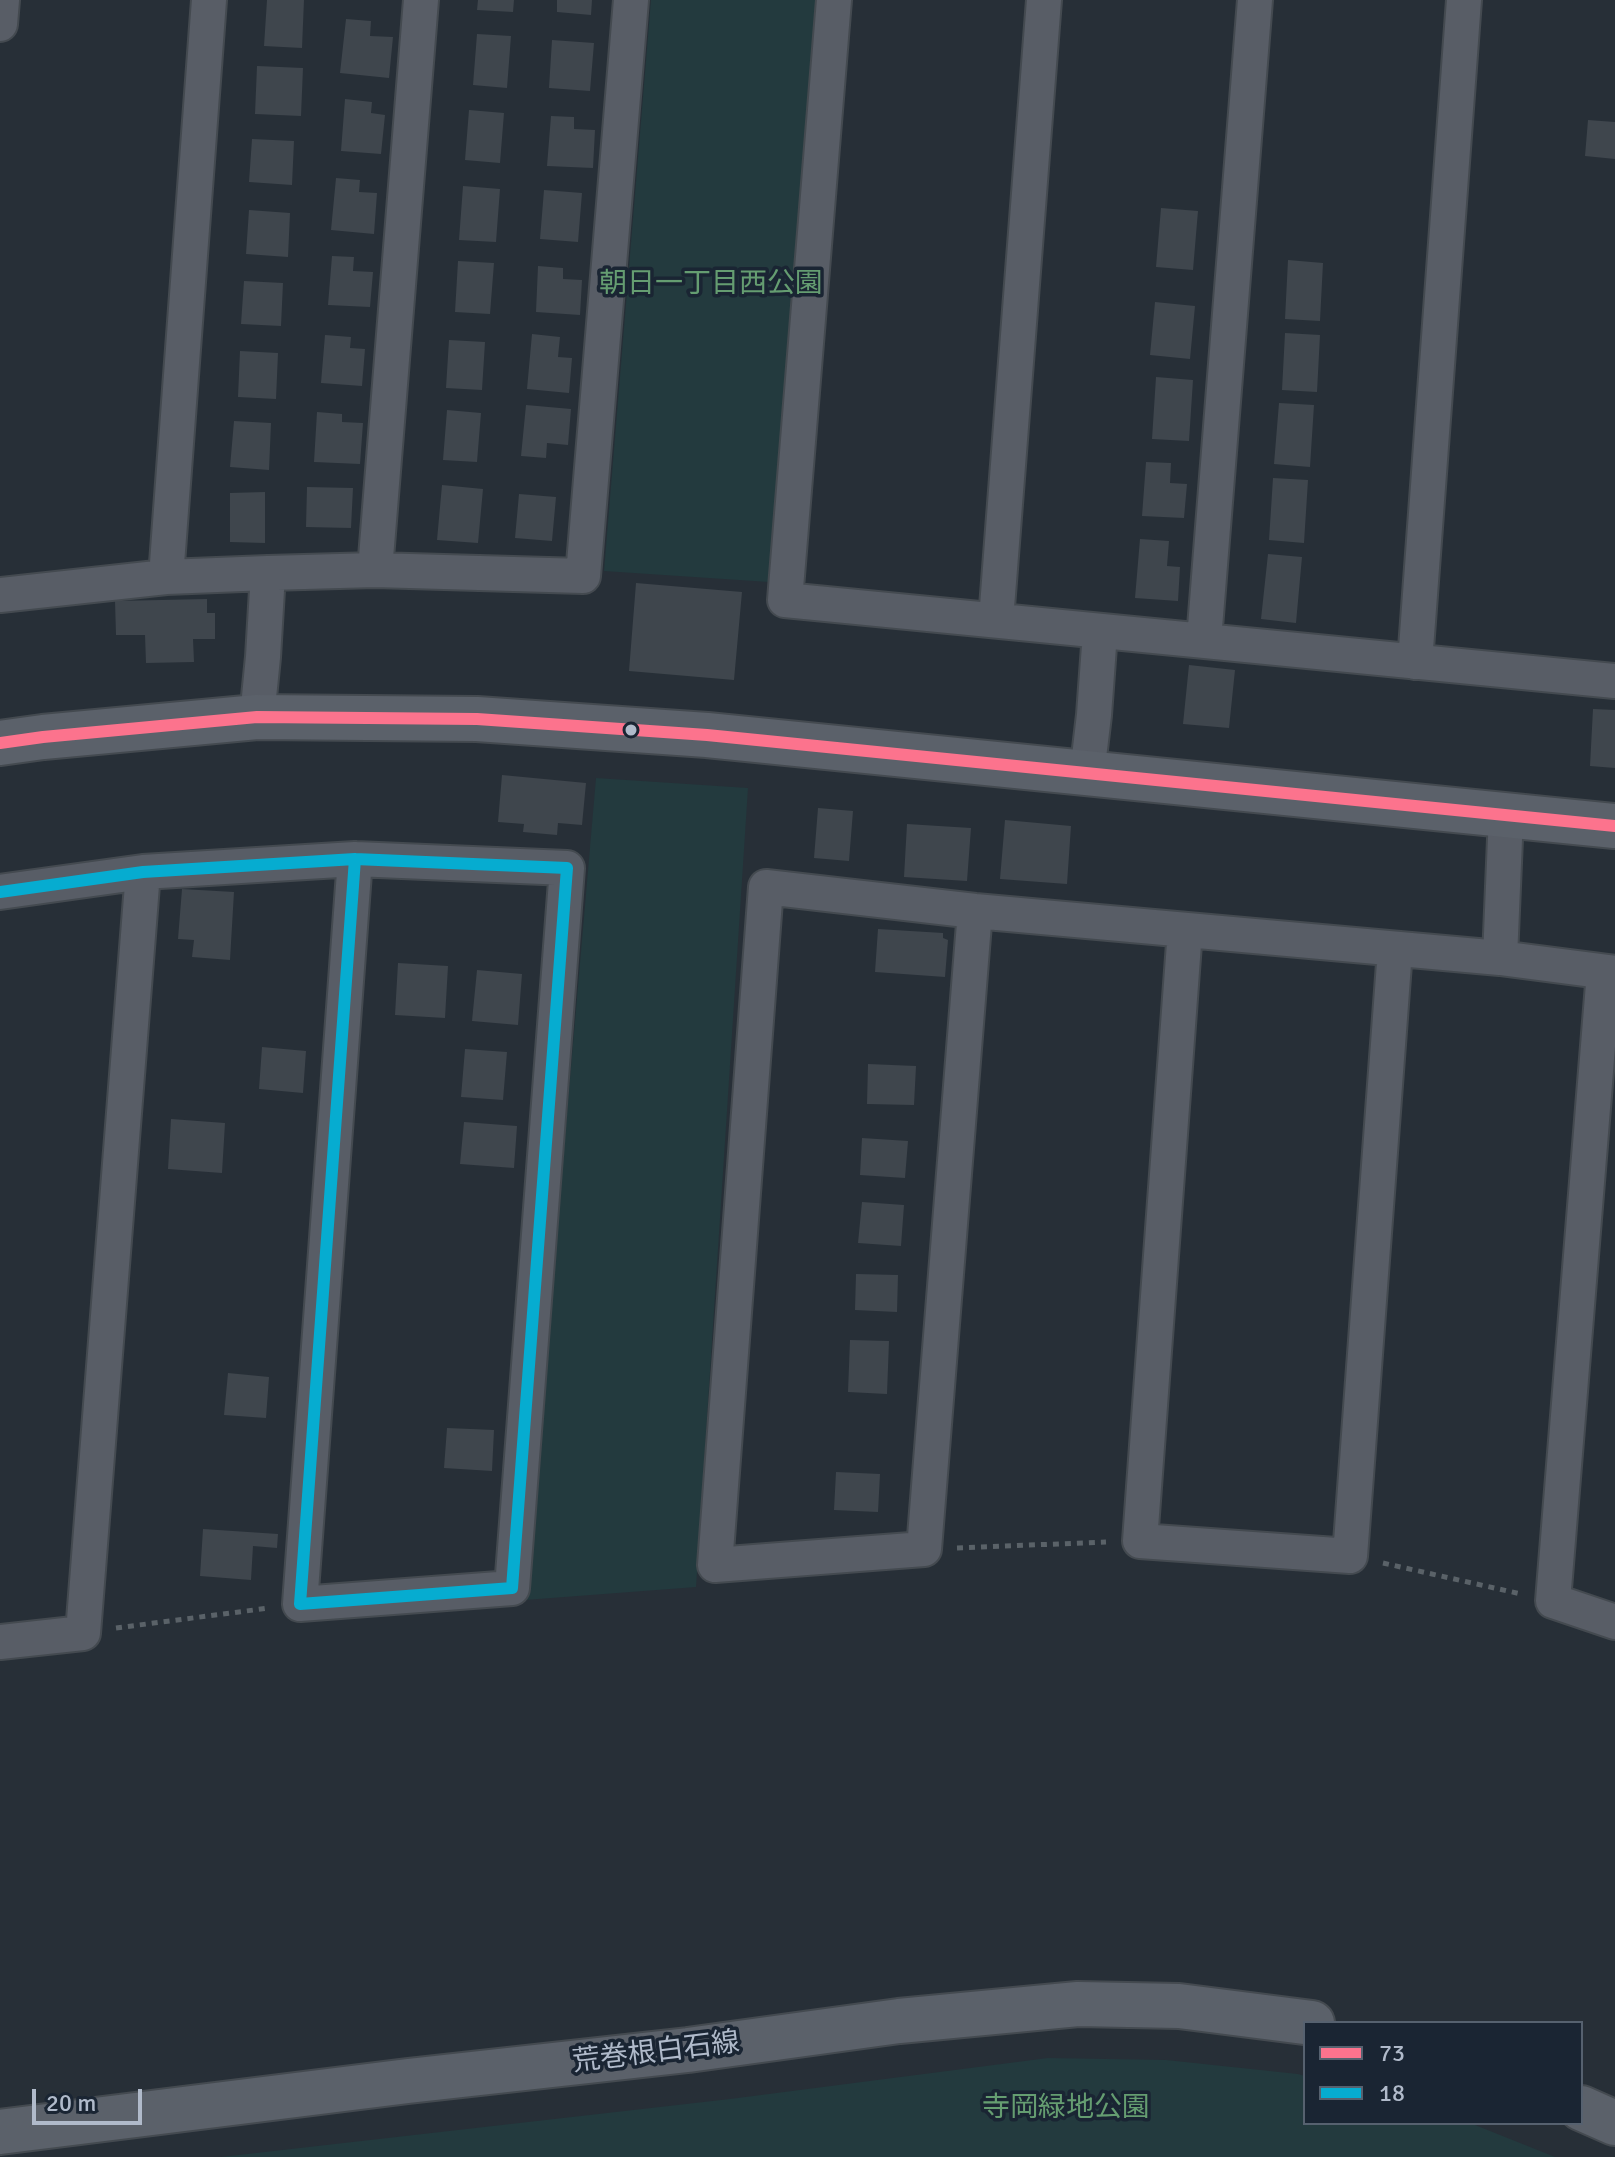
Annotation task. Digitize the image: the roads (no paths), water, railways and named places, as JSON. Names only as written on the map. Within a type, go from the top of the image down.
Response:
[{"type":"street","points":[[0,24],[2,0]]},
{"type":"street","points":[[166,577],[209,0]]},
{"type":"street","points":[[375,570],[421,0]]},
{"type":"street","points":[[0,595],[166,577],[268,573],[375,570],[583,576],[631,0]]},
{"type":"street","points":[[834,0],[785,600],[1615,681]]},
{"type":"street","points":[[996,620],[1044,0]]},
{"type":"street","points":[[1204,640],[1255,0]]},
{"type":"street","points":[[1415,662],[1464,0]]},
{"type":"street","points":[[257,717],[268,573]]},
{"type":"street","points":[[1087,774],[1100,632]]},
{"type":"street","points":[[0,743],[257,717],[492,720],[707,735],[1615,826]]},
{"type":"street","points":[[1500,958],[1506,815]]},
{"type":"street","points":[[0,892],[143,872],[355,859],[567,868],[512,1588],[300,1604],[355,859]]},
{"type":"street","points":[[0,1642],[83,1633],[143,872]]},
{"type":"street","points":[[975,911],[924,1549],[715,1565],[766,887],[975,911],[1500,958],[1610,973],[1553,1601],[1615,1622]]},
{"type":"street","points":[[1185,930],[1140,1541],[1350,1556],[1395,950]]},
{"type":"street","name":"荒巻根白石線","points":[[0,2132],[688,2050],[899,2021],[1078,2004],[1179,2006],[1303,2022]]},
{"type":"street","points":[[1583,2109],[1615,2123]]},
{"type":"park label","name":"朝日一丁目西公園","points":[[711,285]]},
{"type":"park label","name":"寺岡緑地公園","points":[[1066,2109]]}]
